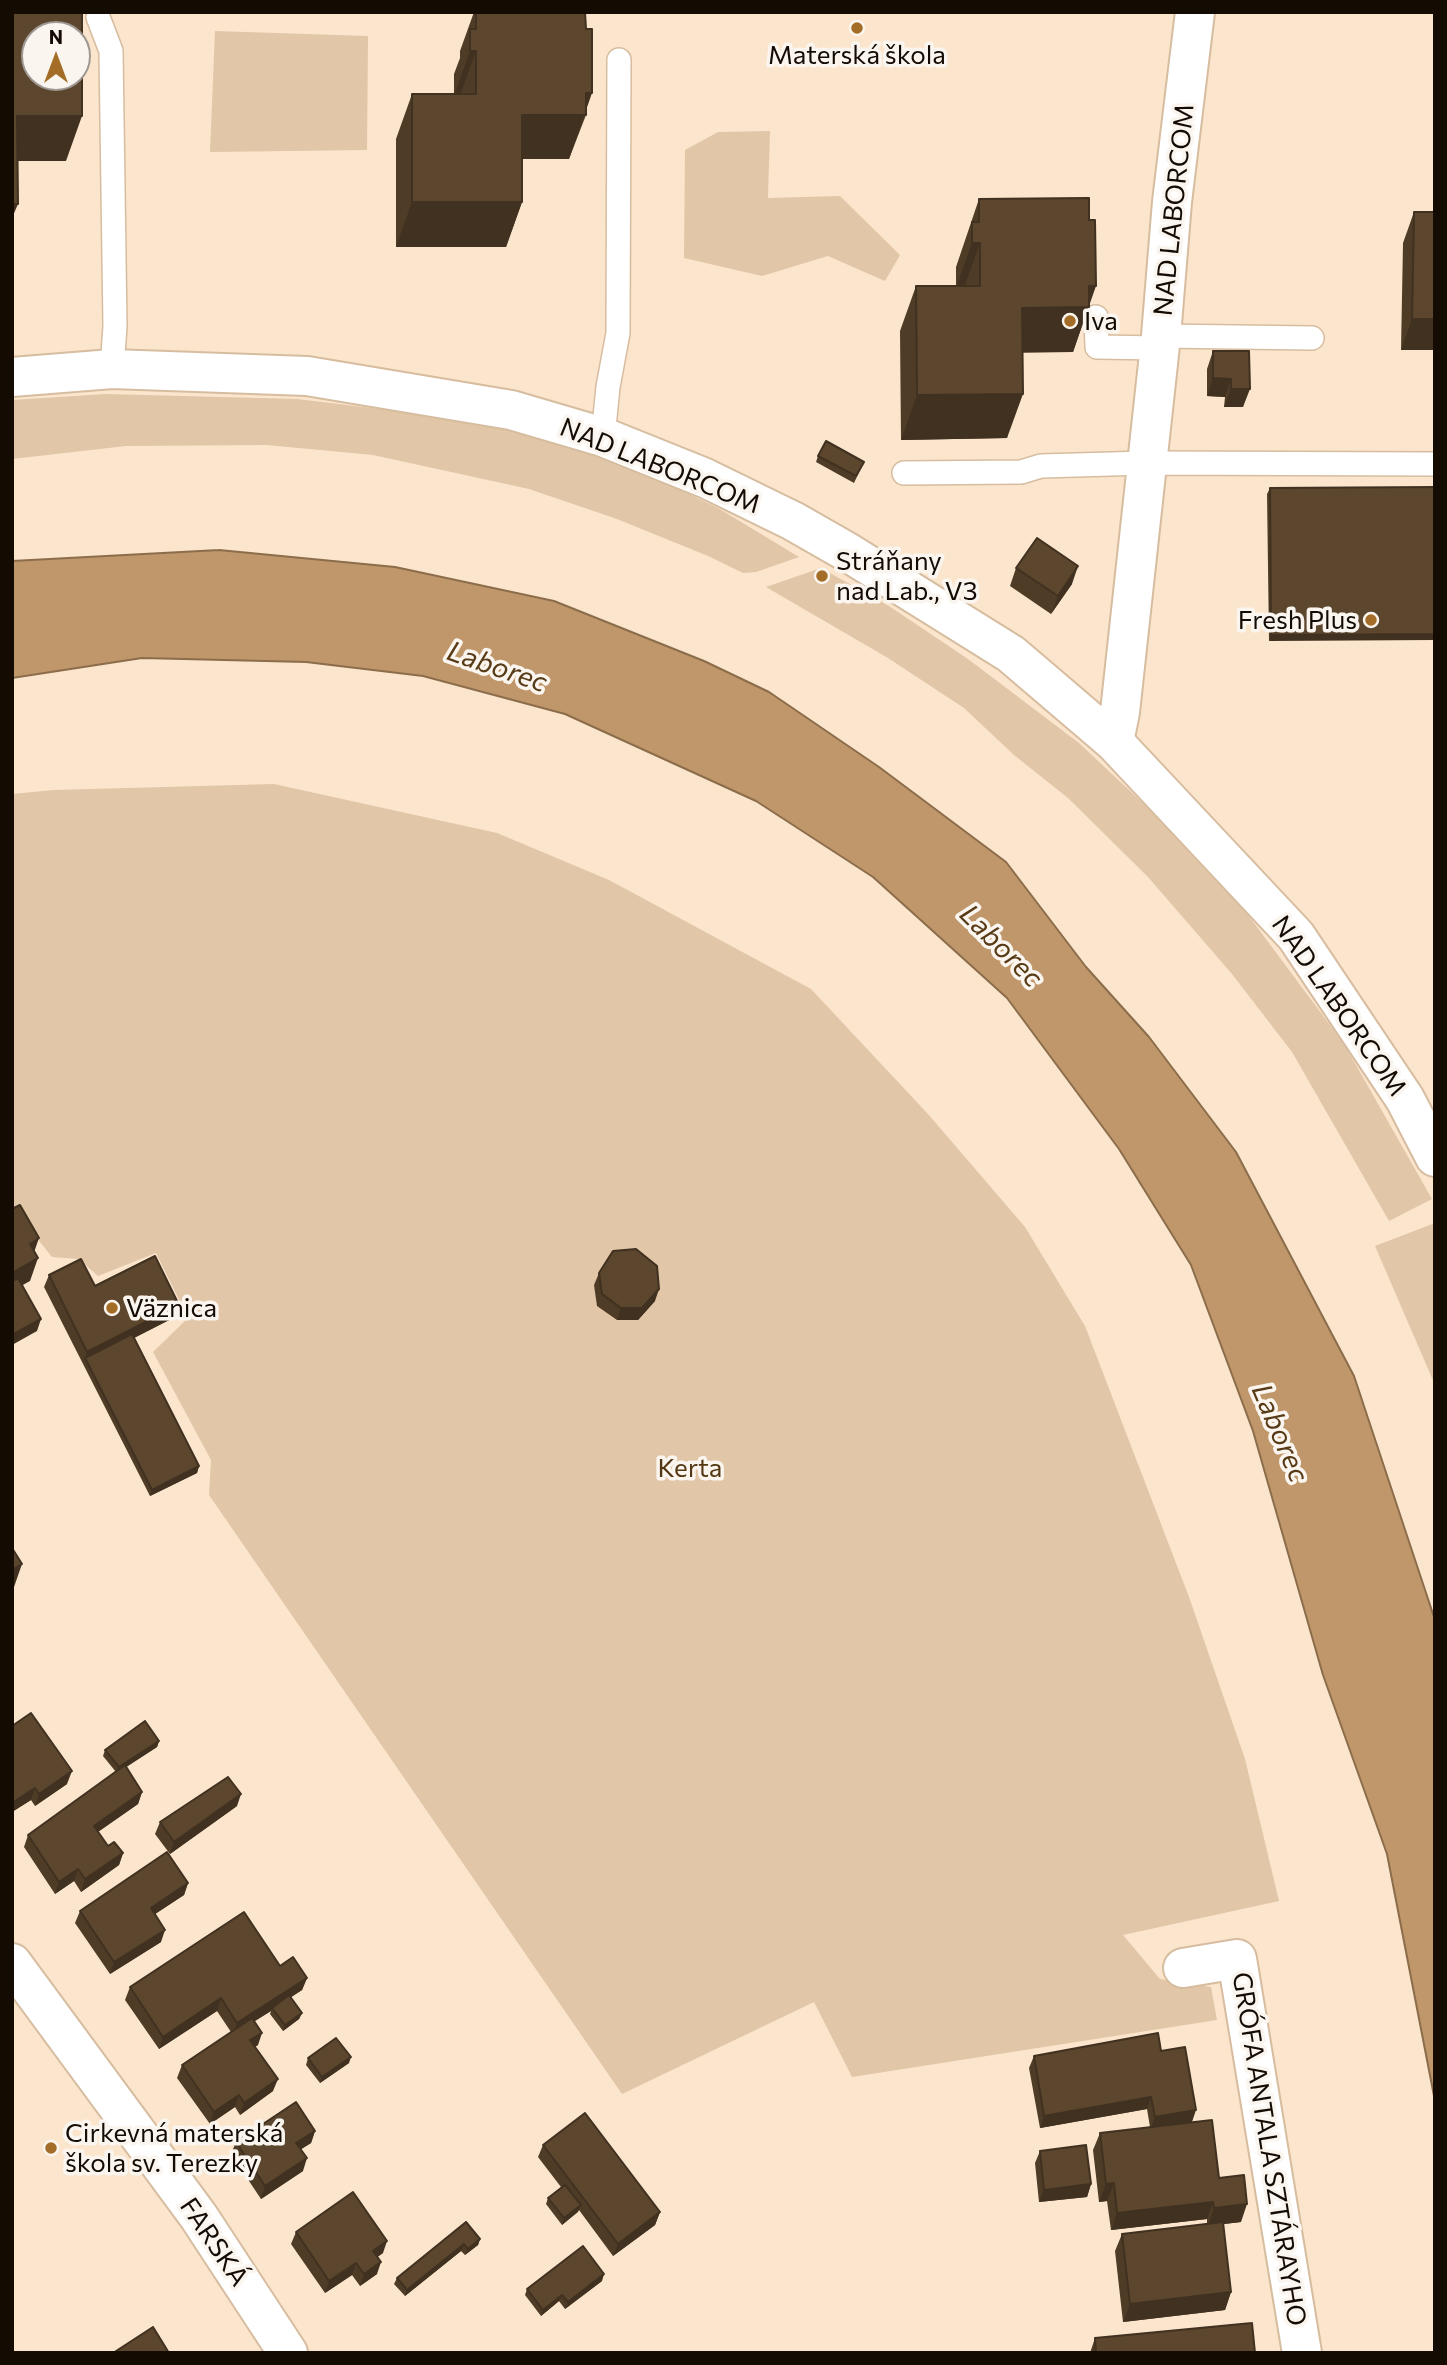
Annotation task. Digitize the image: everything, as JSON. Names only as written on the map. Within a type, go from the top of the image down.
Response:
[{"type":"street","name":"NAD LABORCOM","points":[[1114,742],[1120,712],[1161,342],[1172,202],[1195,12]]},
{"type":"street","name":"NAD LABORCOM","points":[[12,377],[112,369],[307,376],[511,411],[603,437],[705,478],[826,539],[1012,654],[1114,742],[1296,936],[1405,1099],[1435,1157]]},
{"type":"street","name":"GRÓFA ANTALA SZTÁRAYHO","points":[[1183,1968],[1237,1959],[1302,2353]]},
{"type":"street","name":"FARSKÁ","points":[[12,1963],[199,2217],[288,2353]]},
{"type":"lane","points":[[99,17],[111,51],[115,326],[112,369]]},
{"type":"lane","points":[[603,437],[608,387],[618,333],[619,60]]},
{"type":"lane","points":[[1096,317],[1097,347],[1161,342],[1312,338]]},
{"type":"lane","points":[[904,473],[1021,472],[1041,466],[1146,463],[1435,464]]},
{"type":"green space","points":[[215,31],[368,36],[367,150],[210,152]]},
{"type":"green space","points":[[770,131],[768,198],[840,196],[900,255],[885,281],[828,256],[762,276],[684,258],[685,150],[718,132]]},
{"type":"green space","points":[[106,394],[297,399],[481,421],[549,439],[640,470],[718,508],[799,557],[756,572],[743,573],[617,519],[529,489],[373,455],[267,445],[126,446],[12,459],[12,400]]},
{"type":"green space","points":[[821,568],[889,606],[968,659],[1079,743],[1160,819],[1237,900],[1344,1044],[1432,1199],[1389,1221],[1292,1052],[1232,974],[1148,877],[1068,798],[1014,755],[964,708],[888,658],[766,587]]},
{"type":"green space","name":"Kerta","points":[[274,784],[497,833],[609,880],[811,989],[928,1114],[1025,1227],[1085,1326],[1189,1597],[1245,1759],[1279,1901],[1123,1935],[1160,1979],[1211,1987],[1217,2020],[852,2077],[814,2002],[622,2094],[209,1495],[211,1460],[153,1352],[188,1318],[156,1253],[98,1276],[79,1259],[52,1257],[12,1207],[12,794],[54,790]]},
{"type":"green space","points":[[1435,1223],[1435,1385],[1375,1246]]},
{"type":"water","name":"Laborec","points":[[219,550],[395,567],[554,601],[704,661],[769,692],[879,767],[1006,862],[1086,967],[1149,1037],[1236,1152],[1354,1376],[1435,1620],[1435,2101],[1387,1854],[1323,1675],[1253,1431],[1191,1265],[1119,1149],[1007,998],[873,877],[756,801],[565,714],[423,676],[306,662],[142,658],[12,678],[12,561]]},
{"type":"building","points":[[12,12],[82,12],[82,21],[21,21],[21,91],[82,91],[82,116],[17,116],[18,204],[12,204]]},
{"type":"building","points":[[476,12],[585,12],[586,29],[592,29],[592,93],[586,93],[586,115],[522,115],[522,202],[412,202],[412,94],[476,94],[476,51],[470,51],[470,29],[476,29]]},
{"type":"building","points":[[1089,198],[1089,220],[1095,220],[1096,286],[1089,286],[1089,307],[1022,308],[1023,394],[917,395],[916,286],[980,286],[980,243],[972,243],[972,222],[979,222],[979,199]]},
{"type":"building","points":[[1414,212],[1435,212],[1435,319],[1412,319]]},
{"type":"building","points":[[1213,351],[1249,351],[1250,389],[1231,389],[1231,379],[1213,378]]},
{"type":"building","points":[[826,441],[864,462],[856,476],[818,456]]},
{"type":"building","points":[[1435,487],[1435,634],[1271,635],[1270,488]]},
{"type":"building","points":[[1037,538],[1078,566],[1058,596],[1016,568]]},
{"type":"building","points":[[20,1205],[39,1238],[30,1244],[38,1258],[12,1273],[12,1209]]},
{"type":"building","points":[[636,1249],[657,1266],[659,1289],[642,1308],[621,1308],[602,1294],[599,1273],[613,1251]]},
{"type":"building","name":"Väznica","points":[[155,1256],[179,1305],[87,1352],[49,1275],[81,1259],[95,1286]]},
{"type":"building","points":[[18,1278],[41,1319],[12,1335],[12,1281]]},
{"type":"building","points":[[132,1334],[199,1466],[152,1490],[85,1358]]},
{"type":"building","points":[[12,1548],[22,1564],[12,1570]]},
{"type":"building","points":[[31,1713],[72,1771],[39,1794],[35,1788],[12,1803],[12,1726]]},
{"type":"building","points":[[145,1721],[159,1741],[119,1767],[105,1750]]},
{"type":"building","points":[[125,1765],[142,1792],[94,1826],[108,1846],[114,1842],[123,1853],[85,1879],[78,1869],[59,1882],[28,1835]]},
{"type":"building","points":[[228,1777],[241,1794],[174,1842],[160,1822]]},
{"type":"building","points":[[167,1852],[188,1883],[151,1908],[165,1930],[114,1962],[80,1911]]},
{"type":"building","points":[[244,1912],[280,1966],[293,1957],[307,1978],[237,2023],[221,1998],[163,2037],[130,1987]]},
{"type":"building","points":[[289,1995],[302,2013],[285,2025],[272,2008]]},
{"type":"building","points":[[252,2018],[262,2033],[250,2040],[278,2079],[244,2103],[239,2095],[214,2112],[182,2065]]},
{"type":"building","points":[[1158,2033],[1161,2051],[1185,2047],[1196,2110],[1155,2117],[1151,2097],[1044,2116],[1034,2056]]},
{"type":"building","points":[[336,2038],[351,2057],[322,2077],[308,2058]]},
{"type":"building","points":[[296,2102],[315,2131],[296,2143],[307,2158],[265,2186],[236,2142]]},
{"type":"building","points":[[585,2113],[660,2212],[618,2244],[543,2145]]},
{"type":"building","points":[[1212,2120],[1219,2178],[1244,2175],[1247,2204],[1214,2208],[1213,2202],[1117,2213],[1114,2183],[1106,2184],[1100,2133]]},
{"type":"building","points":[[1086,2145],[1091,2184],[1044,2190],[1040,2151]]},
{"type":"building","points":[[565,2185],[581,2205],[564,2218],[548,2198]]},
{"type":"building","points":[[353,2192],[387,2241],[373,2251],[381,2262],[364,2274],[356,2263],[329,2281],[296,2232]]},
{"type":"building","points":[[466,2222],[480,2239],[468,2249],[464,2244],[407,2290],[397,2278]]},
{"type":"building","points":[[1223,2222],[1231,2292],[1130,2304],[1122,2234]]},
{"type":"building","points":[[583,2246],[604,2274],[568,2302],[562,2295],[543,2310],[527,2289]]},
{"type":"building","points":[[1252,2323],[1255,2353],[1096,2353],[1095,2338]]},
{"type":"building","points":[[153,2327],[169,2353],[113,2353]]},
{"type":"place","name":"Materská škola","points":[[857,28]]},
{"type":"place","name":"Iva","points":[[1070,321]]},
{"type":"place","name":"Stráňany nad Lab., V3","points":[[822,576]]},
{"type":"place","name":"Fresh Plus","points":[[1371,620]]},
{"type":"place","name":"Väznica","points":[[112,1308]]},
{"type":"place","name":"Cirkevná materská škola sv. Terezky","points":[[51,2148]]}]
